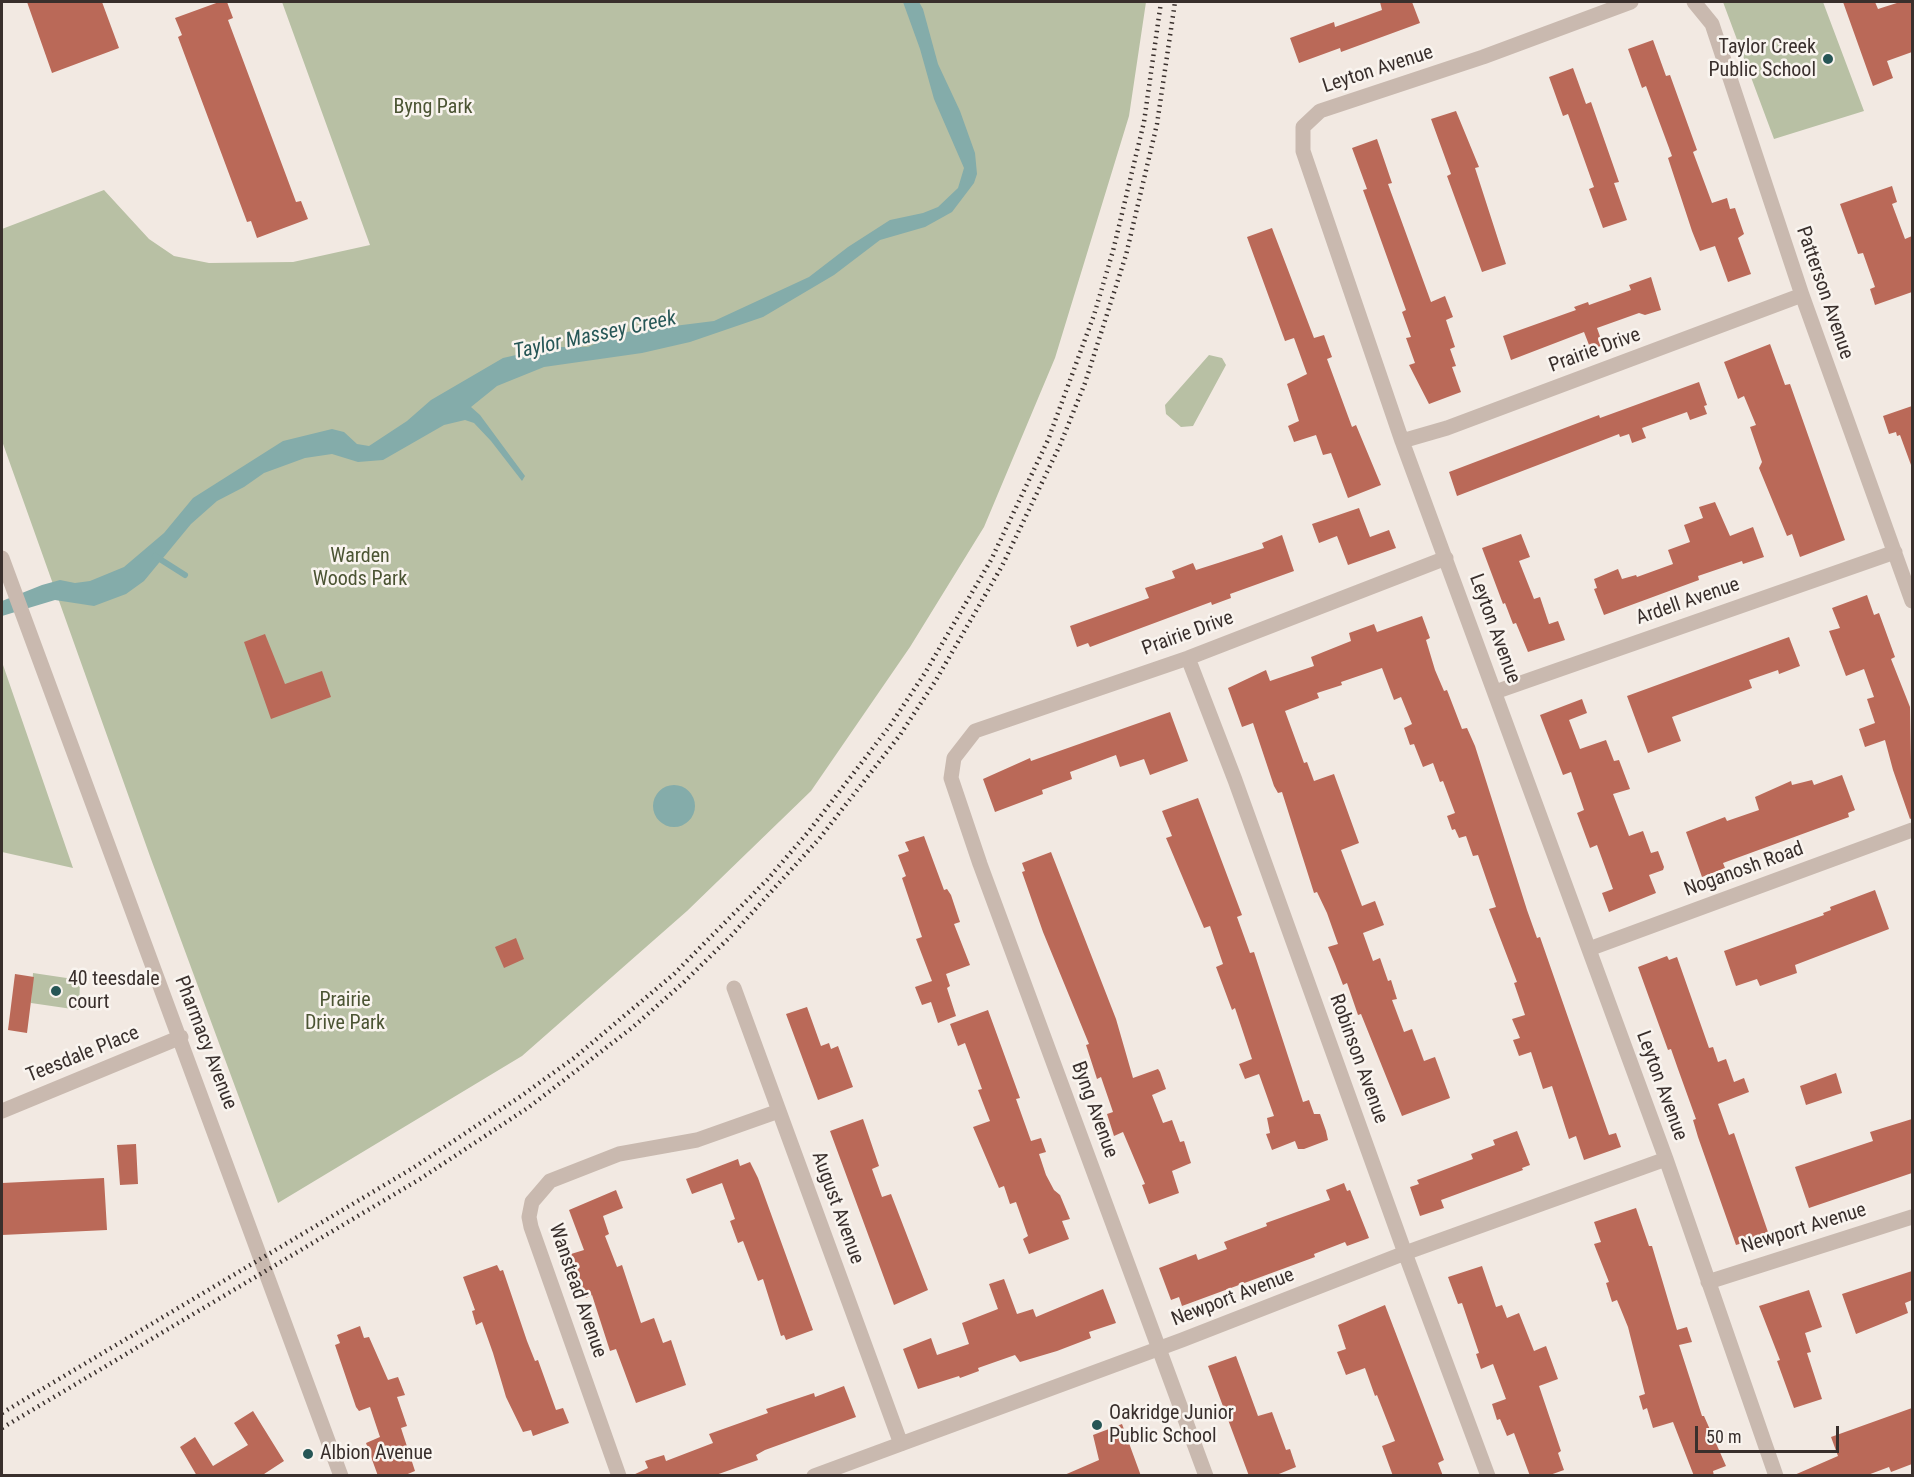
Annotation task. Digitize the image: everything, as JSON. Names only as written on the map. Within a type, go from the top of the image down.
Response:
[{"type":"street","name":"Leyton Avenue","points":[[1631,2],[1483,57],[1320,111],[1303,127],[1303,151],[1402,441],[1666,1159],[1776,1476]]},
{"type":"street","name":"Patterson Avenue","points":[[1694,2],[1712,24],[1802,295],[1912,601]]},
{"type":"street","name":"Prairie Drive","points":[[1402,441],[1458,424],[1802,295]]},
{"type":"street","name":"Ardell Avenue","points":[[1495,692],[1895,552]]},
{"type":"street","name":"Pharmacy Avenue","points":[[2,558],[104,839],[181,1037],[341,1476]]},
{"type":"street","name":"Prairie Drive","points":[[954,758],[975,731],[1188,658],[1446,558]]},
{"type":"street","name":"Robinson Avenue","points":[[1188,658],[1235,780],[1405,1253],[1488,1476]]},
{"type":"street","name":"Byng Avenue","points":[[954,758],[951,778],[980,864],[1206,1476]]},
{"type":"street","name":"Noganosh Road","points":[[1589,949],[1912,830]]},
{"type":"street","name":"August Avenue","points":[[734,988],[901,1444]]},
{"type":"street","name":"Teesdale Place","points":[[2,1111],[181,1037]]},
{"type":"street","name":"Wanstead Avenue","points":[[619,1476],[531,1227],[529,1217],[532,1202],[550,1181],[619,1154],[697,1140],[779,1111]]},
{"type":"street","name":"Newport Avenue","points":[[814,1476],[1158,1349],[1405,1253],[1666,1159]]},
{"type":"street","name":"Newport Avenue","points":[[1708,1282],[1912,1217]]},
{"type":"green space","name":"Warden Woods Park","points":[[282,2],[1146,2],[1129,116],[1055,358],[984,527],[910,647],[811,791],[687,911],[522,1056],[278,1203],[151,859],[2,441],[2,229],[104,190],[149,239],[174,256],[209,263],[293,262],[370,245]]},
{"type":"green space","points":[[1723,2],[1823,2],[1864,111],[1774,139]]},
{"type":"green space","points":[[1209,355],[1222,358],[1226,365],[1193,426],[1181,427],[1166,414],[1165,405]]},
{"type":"green space","points":[[2,662],[73,868],[2,852]]},
{"type":"green space","name":"40 teesdale court","points":[[33,973],[80,980],[79,1010],[31,1003]]},
{"type":"water","points":[[903,2],[919,2],[923,9],[938,64],[960,111],[975,153],[977,174],[974,183],[952,212],[925,227],[880,240],[834,275],[763,317],[690,342],[642,353],[544,367],[497,386],[471,407],[480,415],[525,476],[522,481],[491,441],[474,423],[465,420],[444,425],[383,460],[358,462],[332,454],[305,458],[264,473],[217,501],[191,524],[144,581],[126,594],[94,606],[55,600],[2,616],[2,601],[42,585],[60,580],[75,583],[90,581],[124,567],[164,533],[193,498],[283,441],[332,429],[344,432],[357,444],[369,446],[407,421],[431,400],[503,358],[551,347],[588,347],[618,333],[714,321],[809,277],[848,247],[890,220],[923,213],[938,207],[958,188],[964,168],[934,99],[920,49]]},
{"type":"water","points":[[674,785],[682,786],[689,791],[694,798],[694,814],[689,821],[682,826],[674,827],[666,826],[659,821],[654,814],[653,806],[654,798],[659,791],[666,786]]},
{"type":"building","points":[[27,2],[102,2],[119,48],[52,73]]},
{"type":"building","points":[[219,2],[227,2],[233,18],[228,20],[296,202],[301,201],[308,219],[257,238],[251,221],[247,222],[178,37],[182,35],[175,18]]},
{"type":"building","points":[[1380,2],[1412,2],[1420,23],[1341,52],[1340,48],[1299,63],[1290,38],[1334,22],[1335,27],[1382,10]]},
{"type":"building","points":[[1843,2],[1875,2],[1878,9],[1900,2],[1912,2],[1912,52],[1887,61],[1893,78],[1873,86]]},
{"type":"building","points":[[1653,40],[1666,76],[1670,75],[1697,150],[1693,152],[1712,203],[1727,198],[1730,209],[1735,208],[1744,234],[1738,238],[1751,274],[1728,282],[1715,246],[1700,251],[1668,158],[1672,156],[1646,86],[1642,88],[1628,49]]},
{"type":"building","points":[[1573,68],[1586,104],[1591,102],[1619,182],[1614,183],[1627,220],[1603,228],[1589,189],[1594,187],[1568,114],[1563,116],[1549,77]]},
{"type":"building","points":[[1456,111],[1479,167],[1475,168],[1506,264],[1482,272],[1447,176],[1451,174],[1431,119]]},
{"type":"building","points":[[1377,139],[1392,183],[1388,184],[1431,302],[1445,296],[1453,317],[1446,320],[1455,347],[1450,349],[1456,366],[1452,367],[1461,392],[1429,404],[1409,365],[1415,363],[1406,338],[1411,337],[1402,312],[1406,310],[1363,190],[1367,189],[1352,148]]},
{"type":"building","points":[[1892,186],[1897,202],[1892,204],[1905,239],[1912,236],[1912,292],[1875,305],[1870,289],[1875,287],[1863,253],[1858,254],[1840,204]]},
{"type":"building","points":[[1272,228],[1314,338],[1324,335],[1332,357],[1327,359],[1352,427],[1356,425],[1381,485],[1348,498],[1331,453],[1323,455],[1316,435],[1294,442],[1288,426],[1299,421],[1287,384],[1307,374],[1294,338],[1285,341],[1247,237]]},
{"type":"building","points":[[1651,277],[1661,310],[1645,315],[1639,313],[1597,328],[1603,345],[1591,350],[1584,332],[1511,360],[1503,336],[1576,310],[1574,307],[1588,302],[1589,305],[1631,290],[1629,285]]},
{"type":"building","points":[[1770,344],[1785,385],[1790,384],[1845,540],[1800,557],[1792,534],[1787,536],[1759,468],[1762,462],[1750,427],[1756,425],[1744,396],[1738,399],[1724,362]]},
{"type":"building","points":[[1699,382],[1707,405],[1704,406],[1707,414],[1690,420],[1687,412],[1642,428],[1646,438],[1632,443],[1629,434],[1620,437],[1619,434],[1457,496],[1449,472],[1599,415],[1600,418]]},
{"type":"building","points":[[1912,406],[1911,465],[1900,435],[1897,436],[1896,432],[1889,434],[1883,416]]},
{"type":"building","points":[[1715,502],[1730,536],[1753,527],[1764,557],[1743,564],[1742,561],[1698,576],[1699,580],[1604,615],[1594,589],[1597,588],[1594,579],[1618,569],[1622,579],[1636,575],[1637,577],[1673,564],[1668,550],[1690,542],[1684,525],[1703,518],[1699,507]]},
{"type":"building","points":[[1359,508],[1370,537],[1389,530],[1396,548],[1348,565],[1337,536],[1319,543],[1312,524]]},
{"type":"building","points":[[1521,534],[1530,557],[1519,561],[1534,599],[1540,597],[1549,624],[1558,621],[1565,640],[1528,652],[1516,623],[1513,624],[1505,603],[1503,604],[1482,548]]},
{"type":"building","points":[[1282,535],[1294,571],[1230,594],[1231,598],[1212,605],[1211,602],[1090,647],[1088,643],[1077,647],[1070,626],[1149,598],[1145,588],[1175,578],[1172,571],[1193,563],[1196,570],[1264,548],[1262,543]]},
{"type":"building","points":[[1867,595],[1874,615],[1879,613],[1895,657],[1891,659],[1910,707],[1912,818],[1910,819],[1885,740],[1865,747],[1859,729],[1875,723],[1867,699],[1874,697],[1864,669],[1846,676],[1829,631],[1840,628],[1832,608]]},
{"type":"building","points":[[1422,616],[1430,638],[1426,640],[1435,670],[1444,691],[1447,690],[1462,729],[1467,728],[1475,746],[1527,910],[1537,938],[1540,937],[1609,1135],[1616,1133],[1621,1147],[1584,1160],[1576,1136],[1569,1139],[1552,1086],[1543,1089],[1531,1052],[1519,1056],[1513,1040],[1520,1038],[1512,1019],[1525,1015],[1514,983],[1517,982],[1489,909],[1496,907],[1478,855],[1473,856],[1466,836],[1459,838],[1455,829],[1452,830],[1447,816],[1455,813],[1443,781],[1440,782],[1433,763],[1423,767],[1414,744],[1410,745],[1404,728],[1412,724],[1401,697],[1394,700],[1382,668],[1341,682],[1342,685],[1317,693],[1319,698],[1285,711],[1304,763],[1307,762],[1314,781],[1334,774],[1359,843],[1341,850],[1362,906],[1375,901],[1384,925],[1363,933],[1373,961],[1380,958],[1388,981],[1391,980],[1397,999],[1392,1000],[1404,1032],[1412,1029],[1424,1061],[1435,1057],[1450,1098],[1402,1116],[1361,1014],[1358,1015],[1347,983],[1343,985],[1328,947],[1338,944],[1327,913],[1317,892],[1314,893],[1282,792],[1278,793],[1274,786],[1253,723],[1242,727],[1228,688],[1266,670],[1270,681],[1314,666],[1311,657],[1351,641],[1349,633],[1374,624],[1377,632]]},
{"type":"building","points":[[265,634],[285,684],[322,671],[331,697],[271,719],[244,642]]},
{"type":"building","points":[[1789,637],[1800,666],[1779,674],[1778,670],[1749,680],[1752,688],[1672,717],[1681,741],[1648,753],[1627,696]]},
{"type":"building","points":[[1582,699],[1587,713],[1569,720],[1580,749],[1606,740],[1614,761],[1619,760],[1630,789],[1613,794],[1629,836],[1643,831],[1651,853],[1658,851],[1664,867],[1663,870],[1649,875],[1656,893],[1609,912],[1602,893],[1613,889],[1597,845],[1590,848],[1577,813],[1584,810],[1571,772],[1563,775],[1540,715]]},
{"type":"building","points":[[1170,712],[1188,761],[1150,775],[1144,759],[1120,767],[1116,755],[1070,772],[1072,779],[1042,790],[1043,794],[995,812],[983,779],[1030,758],[1031,761]]},
{"type":"building","points":[[1842,775],[1855,810],[1848,813],[1849,817],[1723,863],[1725,868],[1702,877],[1686,832],[1725,817],[1727,821],[1759,810],[1755,797],[1791,781],[1792,785],[1812,780],[1814,785]]},
{"type":"building","points":[[1198,798],[1242,915],[1237,917],[1250,953],[1254,952],[1303,1102],[1309,1100],[1314,1114],[1320,1114],[1326,1131],[1328,1140],[1304,1149],[1298,1149],[1295,1141],[1272,1150],[1266,1134],[1270,1133],[1267,1118],[1274,1116],[1259,1074],[1245,1079],[1239,1064],[1252,1059],[1235,1008],[1232,1010],[1216,967],[1223,964],[1210,926],[1204,928],[1166,838],[1172,836],[1162,811]]},
{"type":"building","points":[[924,836],[944,890],[947,889],[951,895],[960,922],[954,924],[970,965],[946,974],[950,986],[947,988],[956,1016],[938,1023],[931,1002],[922,1005],[915,987],[932,981],[916,939],[922,937],[902,878],[906,876],[898,855],[909,851],[905,842]]},
{"type":"building","points":[[1051,852],[1116,1019],[1133,1078],[1158,1069],[1166,1089],[1152,1095],[1163,1123],[1172,1120],[1180,1142],[1184,1141],[1191,1163],[1172,1171],[1179,1193],[1149,1204],[1142,1185],[1145,1184],[1123,1132],[1114,1136],[1107,1114],[1113,1112],[1101,1077],[1097,1079],[1086,1045],[1089,1044],[1043,932],[1022,872],[1025,871],[1022,863]]},
{"type":"building","points":[[1875,890],[1889,929],[1795,965],[1797,973],[1760,986],[1757,979],[1736,986],[1724,951],[1824,915],[1823,913],[1831,910],[1830,907]]},
{"type":"building","points":[[516,938],[524,959],[504,968],[495,947]]},
{"type":"building","points":[[1667,956],[1669,960],[1677,957],[1709,1048],[1713,1047],[1718,1062],[1726,1059],[1734,1082],[1744,1078],[1749,1092],[1718,1104],[1729,1135],[1734,1133],[1769,1235],[1736,1245],[1698,1137],[1693,1120],[1696,1119],[1638,967]]},
{"type":"building","points":[[15,974],[34,977],[27,1033],[8,1030]]},
{"type":"building","points":[[807,1007],[821,1046],[829,1043],[831,1049],[838,1046],[853,1087],[818,1100],[786,1014]]},
{"type":"building","points":[[988,1010],[1020,1098],[1016,1099],[1031,1141],[1041,1138],[1046,1152],[1039,1154],[1046,1175],[1054,1190],[1060,1195],[1070,1219],[1062,1221],[1069,1239],[1029,1254],[1023,1239],[1028,1236],[1016,1202],[1010,1204],[1004,1186],[999,1188],[973,1127],[990,1121],[978,1090],[982,1089],[965,1043],[958,1046],[950,1024]]},
{"type":"building","points":[[1836,1073],[1842,1093],[1806,1105],[1800,1086]]},
{"type":"building","points":[[863,1119],[879,1166],[872,1169],[882,1197],[891,1194],[928,1290],[894,1305],[830,1131]]},
{"type":"building","points":[[1912,1119],[1912,1173],[1809,1208],[1795,1167],[1873,1141],[1870,1132]]},
{"type":"building","points":[[1517,1131],[1530,1165],[1522,1168],[1523,1170],[1441,1200],[1444,1208],[1420,1216],[1410,1187],[1419,1184],[1417,1180],[1473,1159],[1471,1154],[1495,1145],[1493,1140]]},
{"type":"building","points":[[136,1144],[138,1184],[120,1185],[117,1145]]},
{"type":"building","points":[[738,1159],[740,1166],[750,1162],[758,1178],[813,1330],[786,1340],[784,1335],[781,1336],[763,1279],[758,1281],[743,1241],[738,1243],[730,1221],[735,1219],[722,1183],[692,1194],[686,1179]]},
{"type":"building","points":[[104,1178],[107,1230],[2,1235],[2,1183]]},
{"type":"building","points":[[1344,1183],[1347,1191],[1350,1190],[1369,1238],[1347,1246],[1345,1242],[1314,1254],[1315,1257],[1182,1306],[1179,1297],[1171,1300],[1159,1268],[1196,1254],[1198,1260],[1227,1249],[1224,1242],[1267,1226],[1266,1223],[1330,1200],[1326,1190]]},
{"type":"building","points":[[616,1190],[623,1208],[603,1216],[609,1234],[605,1236],[617,1267],[622,1265],[641,1323],[654,1318],[663,1343],[671,1340],[686,1385],[636,1403],[616,1349],[610,1351],[592,1295],[586,1298],[571,1254],[584,1250],[569,1210]]},
{"type":"building","points":[[1636,1208],[1649,1246],[1652,1246],[1677,1330],[1687,1327],[1692,1342],[1679,1345],[1702,1416],[1704,1416],[1726,1466],[1713,1471],[1714,1476],[1694,1476],[1673,1422],[1653,1428],[1647,1408],[1643,1410],[1639,1396],[1645,1394],[1628,1327],[1617,1300],[1612,1302],[1606,1283],[1609,1282],[1594,1244],[1601,1242],[1594,1222]]},
{"type":"building","points":[[497,1265],[500,1271],[503,1270],[527,1341],[535,1361],[538,1360],[556,1410],[563,1408],[569,1423],[533,1436],[531,1430],[523,1432],[506,1397],[482,1322],[476,1325],[472,1311],[475,1310],[463,1277]]},
{"type":"building","points":[[1482,1266],[1496,1307],[1502,1305],[1507,1318],[1519,1313],[1534,1351],[1546,1346],[1558,1379],[1539,1386],[1561,1451],[1558,1453],[1564,1470],[1547,1476],[1530,1476],[1514,1433],[1507,1436],[1500,1419],[1497,1420],[1492,1404],[1506,1399],[1493,1364],[1481,1369],[1476,1354],[1479,1353],[1462,1303],[1458,1304],[1448,1277]]},
{"type":"building","points":[[1912,1271],[1912,1300],[1905,1303],[1908,1313],[1856,1334],[1842,1294]]},
{"type":"building","points":[[1004,1279],[1017,1314],[1033,1309],[1036,1317],[1103,1289],[1116,1323],[1089,1332],[1091,1338],[1057,1351],[1020,1362],[1015,1355],[978,1368],[979,1371],[960,1378],[959,1376],[918,1389],[903,1349],[931,1338],[937,1355],[969,1344],[962,1323],[998,1309],[989,1284]]},
{"type":"building","points":[[1809,1290],[1822,1327],[1805,1333],[1811,1352],[1807,1353],[1822,1399],[1794,1408],[1777,1361],[1780,1360],[1759,1306]]},
{"type":"building","points":[[1385,1305],[1444,1460],[1438,1463],[1443,1476],[1393,1476],[1382,1446],[1395,1441],[1365,1368],[1346,1375],[1337,1352],[1346,1349],[1338,1325]]},
{"type":"building","points":[[360,1326],[364,1338],[369,1337],[388,1380],[398,1377],[405,1395],[397,1397],[407,1426],[401,1428],[415,1471],[403,1476],[378,1476],[366,1443],[380,1437],[370,1407],[359,1411],[356,1407],[335,1345],[340,1343],[337,1335]]},
{"type":"building","points":[[1236,1356],[1258,1416],[1272,1412],[1286,1450],[1290,1449],[1296,1467],[1274,1476],[1249,1476],[1208,1366]]},
{"type":"building","points":[[844,1386],[856,1417],[765,1450],[756,1455],[758,1460],[713,1476],[631,1476],[648,1468],[645,1461],[664,1455],[666,1461],[713,1443],[709,1434],[768,1413],[766,1409],[814,1393],[815,1397]]},
{"type":"building","points":[[1912,1408],[1912,1464],[1891,1472],[1889,1467],[1865,1476],[1792,1476],[1838,1456],[1831,1437]]},
{"type":"building","points":[[253,1411],[284,1461],[261,1476],[197,1476],[180,1447],[195,1437],[213,1466],[248,1445],[234,1423]]},
{"type":"building","points":[[1122,1424],[1141,1476],[1062,1476],[1099,1460],[1093,1435]]},
{"type":"waterway","points":[[155,556],[185,575]]},
{"type":"railway","points":[[2,1413],[413,1168],[574,1058],[674,974],[767,880],[809,831],[889,727],[925,673],[991,560],[1048,440],[1094,315],[1113,251],[1144,122],[1161,2]]},
{"type":"railway","points":[[2,1428],[420,1179],[529,1107],[633,1027],[683,983],[730,937],[819,839],[900,735],[936,680],[1002,566],[1060,445],[1085,383],[1126,255],[1157,124],[1175,2]]},
{"type":"place","name":"Taylor Creek Public School","points":[[1828,59]]},
{"type":"place","name":"40 teesdale court","points":[[56,991]]},
{"type":"place","name":"Oakridge Junior Public School","points":[[1097,1425]]},
{"type":"place","name":"Albion Avenue","points":[[308,1454]]},
{"type":"park label","name":"Byng Park","points":[[433,108]]},
{"type":"park label","name":"Prairie Drive Park","points":[[345,1012]]},
{"type":"water label","name":"Taylor Massey Creek","points":[[595,336]]}]
